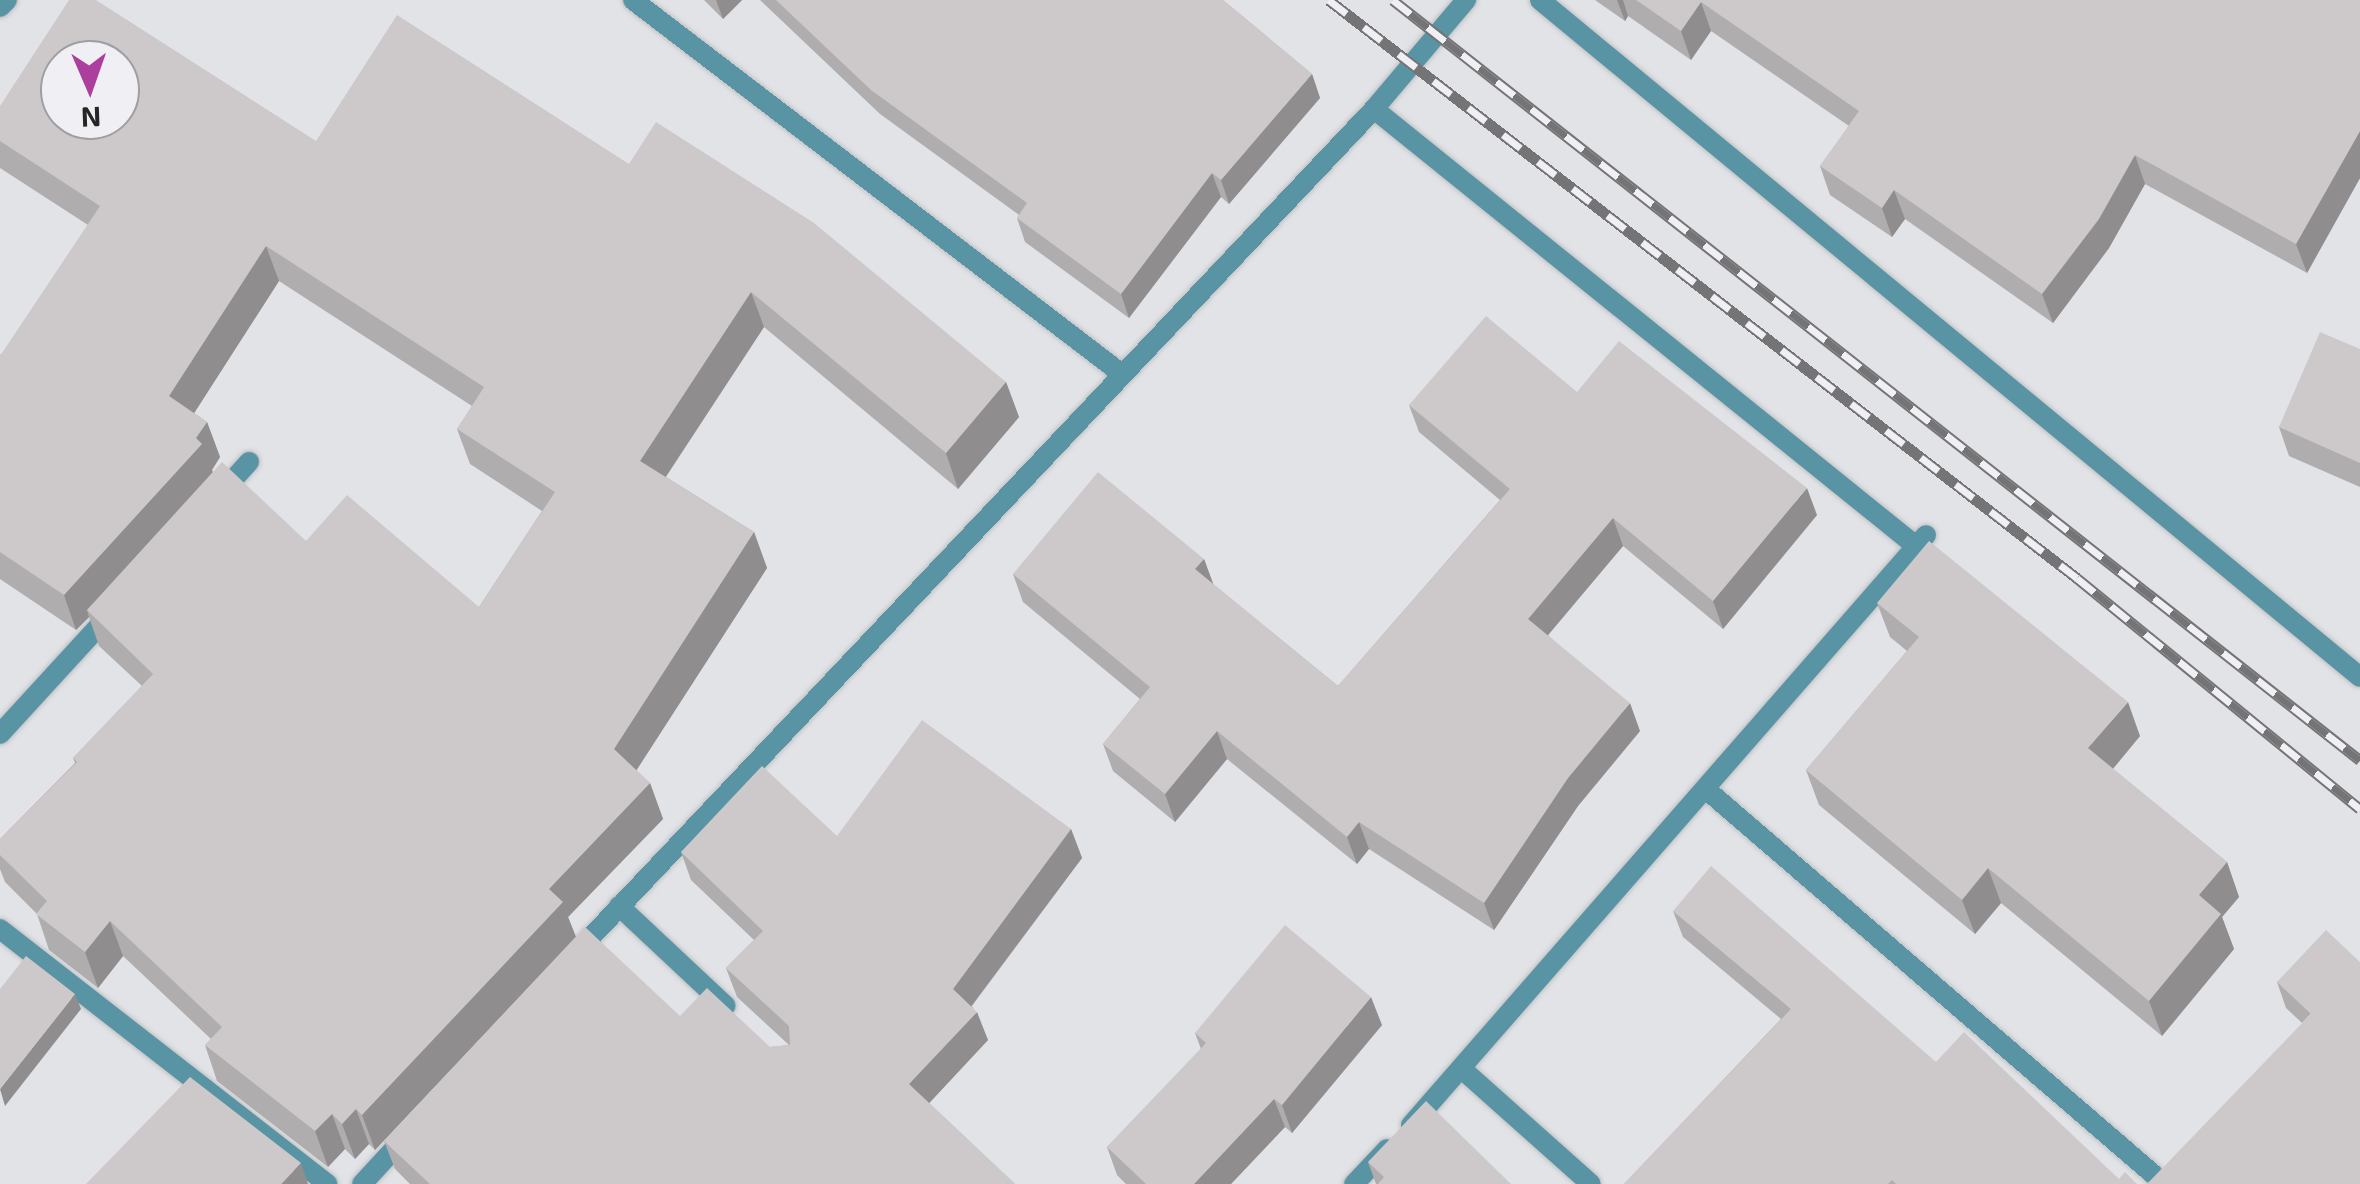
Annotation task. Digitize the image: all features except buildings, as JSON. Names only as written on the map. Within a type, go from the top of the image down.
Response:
[{"type":"street","points":[[0,7],[7,0]]},
{"type":"street","points":[[633,0],[1122,374]]},
{"type":"street","points":[[551,979],[1374,109],[1466,0]]},
{"type":"street","points":[[1540,0],[2360,677]]},
{"type":"street","points":[[1354,1184],[1462,1070],[1708,791],[1921,540],[1374,109]]},
{"type":"street","points":[[210,505],[249,462]]},
{"type":"street","points":[[0,734],[131,591]]},
{"type":"street","points":[[1708,791],[2153,1174]]},
{"type":"street","points":[[619,906],[747,1026]]},
{"type":"street","points":[[0,929],[328,1184]]},
{"type":"street","points":[[1462,1070],[1591,1184]]},
{"type":"street","points":[[362,1184],[430,1111]]},
{"type":"railway","points":[[1329,0],[2077,578],[2360,809]]},
{"type":"railway","points":[[1393,0],[2360,760]]}]
